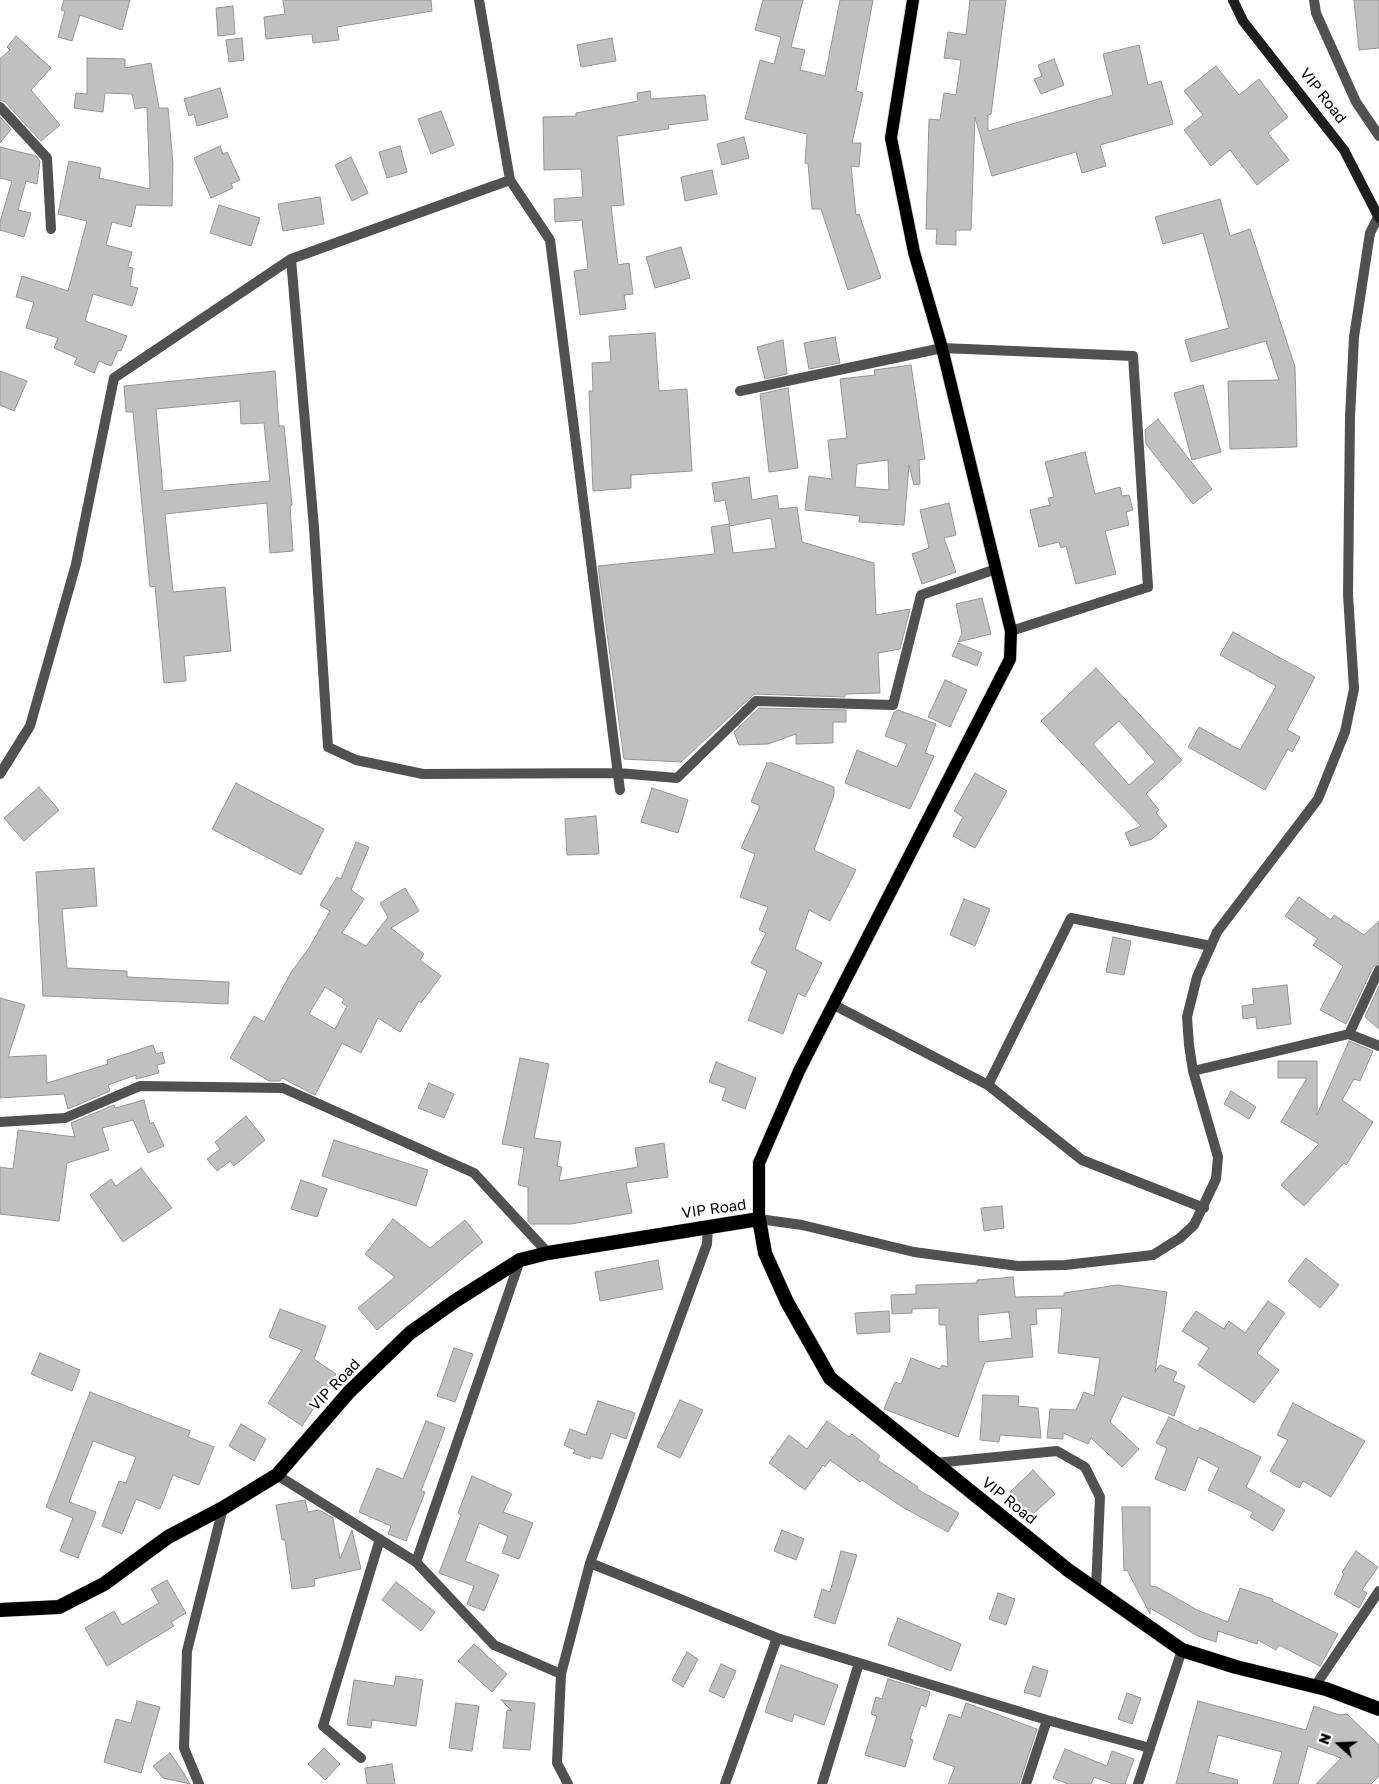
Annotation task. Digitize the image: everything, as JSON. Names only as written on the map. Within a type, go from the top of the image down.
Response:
[{"type":"highway","name":"VIP Road","points":[[0,1610],[59,1607],[104,1584],[168,1537],[223,1508],[277,1475],[349,1392],[410,1333],[455,1300],[520,1260],[548,1253],[759,1219],[765,1253],[787,1302],[830,1378],[1068,1570],[1182,1650],[1236,1667],[1315,1686],[1379,1709]]},
{"type":"main road","points":[[759,1219],[759,1163],[799,1071],[1010,659],[1011,631],[942,348],[914,252],[891,138],[913,0]]},
{"type":"main road","name":"VIP Road","points":[[1233,0],[1243,21],[1344,150],[1379,216]]},
{"type":"street","points":[[478,0],[510,180],[550,240],[620,790]]},
{"type":"street","points":[[1314,0],[1316,13],[1356,102],[1379,136]]},
{"type":"street","points":[[0,107],[47,158],[51,229]]},
{"type":"street","points":[[0,774],[30,726],[76,564],[114,378],[291,258],[510,180]]},
{"type":"street","points":[[759,1219],[802,1225],[914,1252],[1018,1266],[1065,1265],[1153,1255],[1180,1238],[1194,1225],[1204,1208],[1216,1179],[1218,1157],[1194,1071],[1188,1017],[1197,978],[1218,932],[1318,799],[1346,732],[1354,689],[1348,595],[1350,417],[1354,337],[1370,233],[1379,216]]},
{"type":"street","points":[[291,258],[314,528],[328,747],[356,760],[423,774],[618,773],[677,778],[756,701],[893,705],[921,595],[996,569]]},
{"type":"street","points":[[740,391],[942,348],[1132,356],[1148,587],[1011,631]]},
{"type":"street","points":[[988,1085],[1072,918],[1211,946]]},
{"type":"street","points":[[1349,1034],[1379,970]]},
{"type":"street","points":[[834,1005],[988,1085],[1082,1160],[1204,1208]]},
{"type":"street","points":[[1194,1071],[1349,1034],[1379,1046]]},
{"type":"street","points":[[0,1122],[65,1118],[140,1086],[283,1088],[474,1173],[548,1253]]},
{"type":"street","points":[[568,1784],[557,1763],[561,1674],[590,1563],[707,1244],[708,1227]]},
{"type":"street","points":[[416,1562],[520,1260]]},
{"type":"street","points":[[935,1463],[1056,1450],[1086,1467],[1100,1497],[1096,1589]]},
{"type":"street","points":[[277,1475],[416,1562],[494,1645],[561,1674]]},
{"type":"street","points":[[199,1784],[184,1748],[187,1652],[223,1508]]},
{"type":"street","points":[[362,1758],[322,1726],[380,1539]]},
{"type":"street","points":[[590,1563],[778,1638],[1047,1720],[1150,1748]]},
{"type":"street","points":[[1315,1686],[1379,1591]]},
{"type":"street","points":[[726,1784],[778,1638]]},
{"type":"street","points":[[1138,1784],[1182,1650]]},
{"type":"street","points":[[822,1784],[859,1663]]},
{"type":"street","points":[[1026,1784],[1047,1720]]},
{"type":"building","points":[[64,0],[130,0],[122,30],[80,15],[72,41],[58,37],[65,11],[61,10]]},
{"type":"building","points":[[283,0],[431,0],[432,11],[337,27],[339,40],[313,43],[312,34],[266,39],[264,17],[285,14]]},
{"type":"building","points":[[763,0],[803,0],[791,47],[805,50],[800,70],[825,76],[840,0],[873,0],[856,91],[863,93],[852,143],[861,143],[859,167],[851,166],[856,215],[859,214],[881,278],[848,290],[821,209],[812,209],[808,164],[805,163],[807,134],[745,119],[760,60],[774,64],[781,37],[755,30]]},
{"type":"building","points":[[970,0],[1006,0],[991,114],[988,115],[988,131],[1113,95],[1103,54],[1139,45],[1148,85],[1161,81],[1173,124],[1100,145],[1106,166],[1082,173],[1076,152],[992,176],[975,117],[971,230],[956,230],[956,245],[936,244],[937,229],[926,229],[929,119],[940,120],[944,93],[956,95],[961,60],[944,58],[948,32],[966,35]]},
{"type":"building","points":[[1354,0],[1379,0],[1379,48],[1359,50]]},
{"type":"building","points":[[233,6],[235,34],[218,36],[216,8]]},
{"type":"building","points":[[16,36],[51,68],[31,90],[60,125],[41,141],[5,102],[0,100],[0,59],[10,50],[7,47]]},
{"type":"building","points":[[242,38],[244,60],[229,62],[226,40]]},
{"type":"building","points":[[612,38],[616,61],[581,67],[577,45]]},
{"type":"building","points":[[87,58],[125,59],[125,68],[151,63],[159,108],[168,108],[173,164],[172,206],[136,205],[131,227],[112,222],[106,245],[132,252],[128,267],[133,268],[130,286],[138,288],[132,306],[93,294],[85,321],[127,336],[121,351],[118,350],[111,366],[99,361],[94,373],[74,364],[77,358],[54,348],[58,338],[26,328],[34,302],[16,297],[22,276],[68,291],[87,221],[58,214],[69,161],[101,168],[99,178],[150,189],[147,107],[135,109],[132,94],[105,93],[103,112],[74,108],[76,93],[87,94]]},
{"type":"building","points":[[1054,59],[1064,85],[1041,94],[1034,79],[1042,76],[1038,65]]},
{"type":"building","points":[[1216,66],[1239,95],[1259,79],[1288,117],[1268,133],[1289,160],[1257,185],[1230,150],[1211,166],[1184,130],[1203,115],[1184,91]]},
{"type":"building","points":[[220,88],[228,117],[197,126],[194,114],[189,116],[184,99]]},
{"type":"building","points":[[650,91],[651,99],[705,95],[708,120],[668,125],[669,129],[617,136],[624,205],[611,206],[618,265],[629,263],[633,294],[624,295],[626,309],[580,315],[574,271],[588,269],[582,220],[555,222],[554,199],[583,197],[581,169],[544,170],[543,117],[576,116],[576,113],[638,101],[637,93]]},
{"type":"building","points":[[441,111],[454,145],[431,154],[418,119]]},
{"type":"building","points":[[0,117],[11,129],[0,143]]},
{"type":"building","points":[[744,137],[749,158],[722,165],[717,144]]},
{"type":"building","points":[[220,146],[223,154],[227,152],[240,180],[231,184],[233,188],[211,198],[194,158]]},
{"type":"building","points":[[400,146],[407,172],[387,178],[379,152]]},
{"type":"building","points":[[0,147],[36,156],[40,161],[37,184],[26,181],[18,210],[31,213],[24,237],[0,230],[0,222],[12,181],[0,178]]},
{"type":"building","points":[[351,157],[368,193],[352,201],[335,165]]},
{"type":"building","points":[[712,170],[717,194],[685,201],[681,177]]},
{"type":"building","points":[[320,197],[324,224],[283,231],[278,204]]},
{"type":"building","points":[[1220,199],[1230,236],[1250,229],[1295,367],[1297,447],[1230,449],[1228,381],[1279,380],[1266,341],[1191,362],[1185,340],[1229,328],[1203,233],[1163,244],[1155,217]]},
{"type":"building","points":[[219,205],[260,218],[251,246],[210,233]]},
{"type":"building","points":[[681,247],[690,278],[655,288],[646,257]]},
{"type":"building","points":[[655,333],[659,391],[687,389],[692,471],[631,475],[631,488],[593,491],[589,391],[593,391],[592,363],[611,362],[609,336]]},
{"type":"building","points":[[835,337],[840,363],[809,369],[804,343]]},
{"type":"building","points":[[783,340],[787,374],[765,379],[757,347]]},
{"type":"building","points":[[911,365],[925,459],[919,460],[920,484],[914,485],[909,465],[904,525],[859,522],[860,516],[805,510],[809,476],[832,479],[828,440],[847,438],[840,379],[875,375],[874,370]],"holes":[[[888,460],[889,490],[855,487],[857,464]]]},
{"type":"building","points":[[0,371],[27,381],[14,411],[0,405]]},
{"type":"building","points":[[275,371],[279,426],[284,426],[292,505],[290,506],[293,551],[270,553],[267,503],[165,514],[173,592],[225,587],[231,651],[184,656],[186,681],[164,683],[155,586],[150,587],[133,412],[126,412],[124,386]],"holes":[[[240,401],[241,424],[264,423],[270,481],[163,491],[156,409]]]},
{"type":"building","points":[[1203,385],[1221,452],[1192,460],[1174,393]]},
{"type":"building","points":[[788,388],[798,468],[769,472],[760,394]]},
{"type":"building","points":[[1158,419],[1212,489],[1193,504],[1146,444],[1145,430]]},
{"type":"building","points":[[1085,452],[1095,494],[1120,487],[1122,496],[1129,495],[1133,510],[1126,512],[1129,525],[1105,531],[1116,574],[1076,584],[1066,546],[1061,548],[1059,542],[1039,547],[1030,510],[1050,505],[1048,498],[1054,497],[1045,462]]},
{"type":"building","points":[[749,477],[752,500],[777,495],[779,509],[797,507],[802,542],[874,563],[876,615],[910,609],[900,649],[878,653],[880,693],[845,694],[845,697],[754,694],[681,762],[624,759],[598,566],[715,554],[711,527],[729,524],[733,553],[776,548],[771,518],[730,526],[725,500],[715,502],[712,483]]},
{"type":"building","points":[[949,503],[956,535],[944,538],[956,572],[922,584],[912,554],[929,548],[920,510]]},
{"type":"building","points":[[982,598],[991,634],[958,642],[962,633],[956,604]]},
{"type":"building","points":[[1233,632],[1315,677],[1287,730],[1300,737],[1292,752],[1288,749],[1265,790],[1188,747],[1199,727],[1240,750],[1276,686],[1220,655]]},
{"type":"building","points":[[958,643],[982,653],[977,666],[952,656]]},
{"type":"building","points":[[1096,668],[1182,760],[1146,794],[1159,810],[1156,813],[1167,826],[1152,839],[1131,846],[1125,833],[1141,826],[1041,721]],"holes":[[[1119,721],[1155,762],[1129,785],[1093,744]]]},
{"type":"building","points":[[945,680],[967,690],[950,727],[928,717]]},
{"type":"building","points":[[759,708],[846,710],[846,722],[833,722],[833,743],[796,744],[796,734],[768,744],[739,745],[734,732]]},
{"type":"building","points":[[898,710],[936,724],[925,753],[934,756],[910,809],[845,783],[857,750],[897,767],[907,744],[885,736],[894,712]]},
{"type":"building","points":[[767,763],[772,763],[834,787],[834,795],[814,850],[856,870],[830,921],[809,910],[795,949],[822,963],[805,997],[798,993],[783,1034],[748,1020],[767,971],[751,963],[766,933],[759,930],[768,907],[740,897],[755,854],[741,848],[759,809],[759,805],[751,802]]},
{"type":"building","points":[[975,773],[1007,791],[975,848],[953,836],[963,817],[954,811]]},
{"type":"building","points":[[236,783],[324,829],[301,875],[212,829]]},
{"type":"building","points":[[39,787],[59,810],[24,841],[4,818]]},
{"type":"building","points":[[652,788],[688,800],[678,833],[641,822]]},
{"type":"building","points":[[596,816],[599,854],[567,855],[565,819]]},
{"type":"building","points":[[356,842],[369,847],[351,890],[364,899],[342,933],[366,946],[388,917],[380,903],[405,888],[419,911],[391,928],[424,954],[420,960],[441,976],[421,1003],[419,1001],[400,1032],[378,1018],[361,1053],[342,1043],[315,1095],[282,1078],[280,1081],[269,1081],[230,1058],[254,1016],[264,1022],[292,971],[309,948],[330,911],[320,905],[337,877],[341,879]],"holes":[[[325,987],[344,999],[342,1003],[347,1006],[335,1029],[309,1014]]]},
{"type":"building","points":[[94,868],[97,906],[62,909],[67,968],[127,971],[127,977],[229,982],[228,1004],[43,996],[36,872]]},
{"type":"building","points":[[1299,897],[1331,920],[1334,915],[1364,935],[1379,921],[1379,963],[1373,967],[1346,1024],[1320,1010],[1343,966],[1313,945],[1318,939],[1285,916]]},
{"type":"building","points":[[964,899],[990,909],[975,946],[950,935]]},
{"type":"building","points":[[1113,937],[1131,941],[1124,975],[1106,972]]},
{"type":"building","points":[[1287,985],[1291,1024],[1257,1029],[1256,1017],[1243,1019],[1242,1006],[1254,1004],[1252,989]]},
{"type":"building","points":[[1379,986],[1379,1029],[1365,1017]]},
{"type":"building","points":[[0,998],[25,1005],[8,1057],[46,1055],[47,1083],[108,1064],[107,1060],[153,1045],[156,1054],[162,1052],[165,1063],[157,1065],[159,1073],[136,1079],[136,1075],[108,1085],[110,1091],[68,1109],[64,1094],[0,1098]]},
{"type":"building","points":[[1349,1041],[1373,1051],[1360,1081],[1354,1079],[1342,1100],[1373,1122],[1346,1165],[1344,1163],[1304,1206],[1281,1185],[1319,1144],[1281,1122],[1307,1078],[1278,1078],[1278,1061],[1317,1061],[1317,1115]]},
{"type":"building","points":[[520,1058],[549,1064],[534,1138],[561,1142],[557,1166],[562,1167],[559,1181],[638,1167],[635,1148],[664,1143],[668,1177],[626,1183],[632,1213],[571,1224],[531,1224],[528,1221],[528,1187],[518,1185],[524,1148],[502,1144]]},
{"type":"building","points":[[716,1062],[756,1078],[745,1109],[722,1100],[726,1088],[709,1082]]},
{"type":"building","points":[[429,1083],[454,1094],[444,1118],[418,1108]]},
{"type":"building","points":[[1231,1091],[1256,1107],[1249,1119],[1224,1104]]},
{"type":"building","points":[[144,1100],[150,1124],[153,1122],[164,1146],[148,1153],[133,1120],[102,1128],[109,1150],[67,1163],[59,1221],[0,1214],[0,1167],[13,1169],[18,1130],[75,1137],[71,1123],[114,1105],[115,1108]]},
{"type":"building","points":[[246,1116],[265,1140],[234,1166],[230,1161],[217,1171],[207,1159],[220,1149],[215,1142]]},
{"type":"building","points":[[334,1140],[428,1170],[416,1206],[322,1176]]},
{"type":"building","points":[[141,1168],[172,1208],[123,1242],[90,1195],[111,1179],[116,1186]]},
{"type":"building","points":[[301,1180],[327,1189],[317,1217],[291,1209]]},
{"type":"building","points":[[1002,1206],[1004,1228],[984,1231],[981,1208]]},
{"type":"building","points":[[393,1219],[430,1248],[465,1220],[483,1242],[377,1330],[358,1308],[395,1277],[365,1254]]},
{"type":"building","points":[[1306,1258],[1339,1285],[1320,1308],[1288,1281]]},
{"type":"building","points":[[658,1260],[663,1289],[600,1301],[595,1272]]},
{"type":"building","points":[[1013,1277],[1015,1297],[1064,1296],[1064,1293],[1117,1285],[1167,1292],[1155,1372],[1160,1365],[1177,1372],[1173,1381],[1185,1386],[1174,1416],[1122,1396],[1110,1422],[1139,1449],[1122,1467],[1091,1438],[1088,1444],[1063,1433],[1063,1439],[1047,1438],[1050,1409],[1076,1410],[1084,1392],[1094,1396],[1100,1358],[1058,1353],[1062,1308],[1036,1309],[1037,1324],[1030,1325],[1033,1357],[985,1362],[958,1437],[884,1409],[895,1382],[901,1384],[911,1358],[940,1369],[942,1365],[948,1367],[946,1325],[939,1325],[939,1308],[912,1309],[912,1313],[892,1314],[891,1295],[916,1294],[916,1285],[977,1283],[977,1280]],"holes":[[[1009,1312],[1012,1338],[979,1342],[978,1315]]]},
{"type":"building","points":[[1268,1301],[1285,1313],[1257,1353],[1279,1370],[1254,1403],[1198,1365],[1209,1348],[1182,1331],[1196,1311],[1224,1329],[1229,1321],[1245,1333]]},
{"type":"building","points":[[280,1309],[326,1326],[314,1359],[336,1374],[302,1426],[268,1403],[302,1350],[269,1337]]},
{"type":"building","points":[[889,1311],[890,1332],[857,1334],[855,1313]]},
{"type":"building","points":[[454,1348],[473,1354],[455,1402],[437,1396]]},
{"type":"building","points":[[40,1353],[80,1370],[72,1391],[31,1374]]},
{"type":"building","points":[[90,1392],[190,1431],[188,1437],[214,1447],[199,1485],[173,1475],[160,1509],[136,1499],[122,1534],[102,1526],[119,1481],[126,1483],[136,1457],[93,1441],[69,1502],[96,1512],[78,1558],[60,1551],[73,1518],[46,1507]]},
{"type":"building","points":[[983,1395],[1019,1396],[1018,1406],[1038,1408],[1041,1438],[1000,1435],[999,1442],[980,1440]]},
{"type":"building","points":[[680,1400],[703,1410],[680,1458],[657,1447]]},
{"type":"building","points":[[598,1401],[635,1413],[626,1439],[611,1433],[602,1459],[591,1456],[590,1459],[573,1453],[575,1450],[564,1445],[570,1429],[586,1435]]},
{"type":"building","points":[[1293,1403],[1365,1441],[1331,1497],[1303,1481],[1299,1488],[1270,1471],[1288,1440],[1277,1435]]},
{"type":"building","points":[[1169,1417],[1198,1431],[1200,1427],[1261,1457],[1246,1487],[1285,1510],[1273,1531],[1250,1517],[1253,1512],[1208,1490],[1219,1468],[1198,1457],[1185,1491],[1155,1479],[1167,1448],[1156,1443]]},
{"type":"building","points":[[426,1421],[445,1428],[421,1491],[425,1492],[406,1541],[388,1534],[391,1526],[359,1512],[377,1468],[403,1479]]},
{"type":"building","points":[[827,1421],[849,1437],[852,1434],[880,1456],[877,1460],[918,1487],[917,1489],[959,1513],[948,1532],[904,1508],[862,1480],[860,1482],[830,1460],[825,1467],[823,1465],[805,1490],[769,1463],[789,1435],[807,1449]]},
{"type":"building","points":[[241,1424],[266,1439],[254,1461],[229,1446]]},
{"type":"building","points":[[1033,1470],[1055,1494],[1032,1515],[1010,1492]]},
{"type":"building","points":[[472,1476],[512,1494],[503,1512],[533,1523],[519,1559],[502,1553],[508,1536],[479,1523],[465,1561],[499,1575],[484,1611],[467,1604],[474,1586],[439,1573],[461,1515],[458,1513]]},
{"type":"building","points":[[305,1500],[308,1512],[319,1510],[333,1518],[340,1559],[352,1530],[361,1569],[314,1579],[315,1586],[292,1589],[285,1540],[282,1540],[276,1505]]},
{"type":"building","points":[[1122,1507],[1150,1507],[1150,1586],[1157,1587],[1197,1610],[1228,1622],[1240,1588],[1273,1599],[1272,1601],[1338,1634],[1320,1666],[1279,1645],[1276,1650],[1258,1640],[1257,1644],[1218,1631],[1216,1642],[1198,1636],[1150,1608],[1150,1614],[1127,1570],[1124,1571]]},
{"type":"building","points":[[782,1530],[804,1539],[796,1560],[774,1551]]},
{"type":"building","points":[[841,1551],[857,1555],[835,1624],[814,1617],[822,1589],[830,1592]]},
{"type":"building","points":[[1356,1551],[1378,1567],[1362,1590],[1367,1593],[1359,1608],[1334,1594],[1344,1574],[1342,1572]]},
{"type":"building","points":[[167,1580],[186,1613],[171,1622],[174,1626],[107,1666],[85,1628],[114,1611],[122,1625],[159,1603],[151,1589]]},
{"type":"building","points":[[396,1582],[435,1612],[421,1631],[382,1600]]},
{"type":"building","points":[[998,1593],[1015,1599],[1006,1625],[989,1619]]},
{"type":"building","points":[[898,1618],[961,1644],[951,1671],[888,1645]]},
{"type":"building","points":[[474,1644],[507,1674],[492,1692],[458,1661]]},
{"type":"building","points":[[687,1652],[698,1659],[683,1687],[672,1680]]},
{"type":"building","points":[[721,1664],[736,1671],[724,1698],[709,1691]]},
{"type":"building","points":[[781,1665],[838,1685],[824,1725],[794,1714],[792,1722],[765,1712]]},
{"type":"building","points":[[1033,1666],[1048,1671],[1040,1697],[1024,1692]]},
{"type":"building","points":[[396,1676],[423,1680],[416,1726],[372,1720],[371,1728],[347,1725],[354,1680],[394,1686]]},
{"type":"building","points":[[888,1679],[930,1692],[926,1707],[921,1705],[910,1739],[913,1740],[905,1767],[865,1755],[877,1716],[871,1714],[876,1697],[882,1699]]},
{"type":"building","points":[[1127,1693],[1141,1698],[1132,1724],[1118,1719]]},
{"type":"building","points":[[501,1700],[535,1703],[530,1750],[503,1748],[507,1710],[512,1711]]},
{"type":"building","points":[[137,1701],[160,1707],[141,1773],[104,1762],[116,1719],[131,1723]]},
{"type":"building","points":[[1198,1701],[1306,1730],[1314,1706],[1339,1715],[1347,1714],[1379,1745],[1379,1776],[1371,1784],[1316,1784],[1341,1758],[1308,1746],[1298,1784],[1273,1784],[1282,1752],[1218,1735],[1208,1772],[1238,1780],[1237,1784],[1176,1784]]},
{"type":"building","points":[[456,1703],[479,1706],[472,1751],[449,1748]]},
{"type":"building","points":[[966,1703],[1037,1729],[1019,1784],[948,1784],[955,1767],[933,1759],[949,1714],[961,1718]]},
{"type":"building","points":[[324,1748],[340,1764],[325,1780],[308,1764]]},
{"type":"building","points":[[1065,1749],[1107,1766],[1112,1751],[1134,1759],[1125,1784],[1113,1784],[1094,1777],[1091,1784],[1068,1784],[1053,1778]]},
{"type":"building","points":[[170,1753],[190,1784],[163,1778],[153,1766]]},
{"type":"building","points":[[392,1764],[395,1784],[367,1784],[365,1768]]}]
